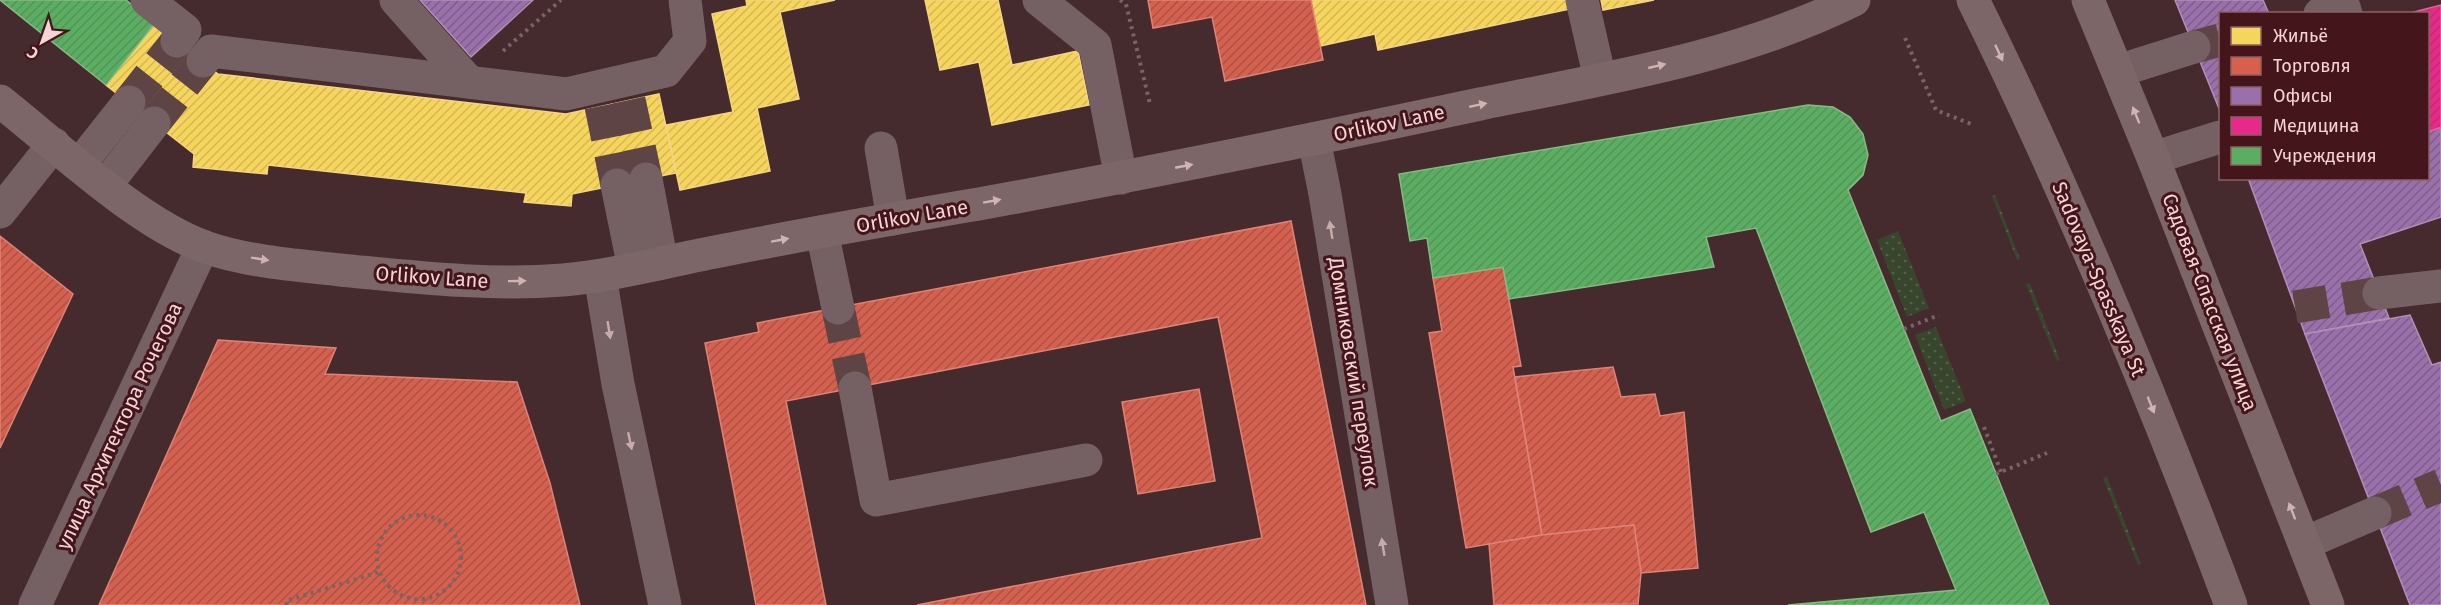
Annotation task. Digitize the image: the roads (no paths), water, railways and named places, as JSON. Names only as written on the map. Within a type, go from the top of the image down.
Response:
[{"type":"main road","name":"Orlikov Lane","points":[[0,101],[106,185],[156,221],[203,246],[244,257],[301,266],[459,282],[557,280],[600,276],[822,232],[1121,178],[1600,79],[1713,54],[1770,37],[1854,0]]},
{"type":"main road","name":"Sadovaya-Spasskaya St","points":[[1973,0],[2058,183],[2130,353],[2231,605]]},
{"type":"main road","name":"Садовая-Спасская улица","points":[[2088,0],[2153,158],[2328,605]]},
{"type":"street","points":[[147,0],[185,30],[177,41]]},
{"type":"street","points":[[396,0],[469,82]]},
{"type":"street","points":[[203,61],[211,51],[566,94],[613,94],[666,71],[690,41],[685,0]]},
{"type":"street","points":[[1039,0],[1095,45],[1121,178]]},
{"type":"street","points":[[1582,0],[1600,79]]},
{"type":"street","points":[[2327,12],[2344,7],[2345,12]]},
{"type":"street","points":[[2118,71],[2194,48]]},
{"type":"street","points":[[80,164],[129,102]]},
{"type":"street","points":[[106,185],[154,123]]},
{"type":"street","points":[[2153,158],[2219,137]]},
{"type":"street","name":"Домниковский переулок","points":[[1314,139],[1392,605]]},
{"type":"street","points":[[0,212],[54,144]]},
{"type":"street","points":[[880,148],[893,219]]},
{"type":"street","points":[[632,182],[648,266]]},
{"type":"street","points":[[822,232],[838,308]]},
{"type":"street","name":"улица Архитектора Рочегова","points":[[35,605],[203,246]]},
{"type":"street","points":[[600,276],[618,384],[665,605]]},
{"type":"street","points":[[2379,293],[2441,286]]},
{"type":"street","points":[[855,388],[876,500],[1086,460]]},
{"type":"street","points":[[2305,543],[2375,513]]},
{"type":"tunnel","points":[[2194,47],[2219,40]]},
{"type":"tunnel","points":[[129,102],[177,41]]},
{"type":"tunnel","points":[[154,123],[203,61]]},
{"type":"tunnel","points":[[629,100],[646,179]]},
{"type":"tunnel","points":[[601,106],[617,185]]},
{"type":"tunnel","points":[[2295,307],[2379,293]]},
{"type":"tunnel","points":[[838,308],[855,388]]},
{"type":"tunnel","points":[[2375,513],[2441,485]]}]
